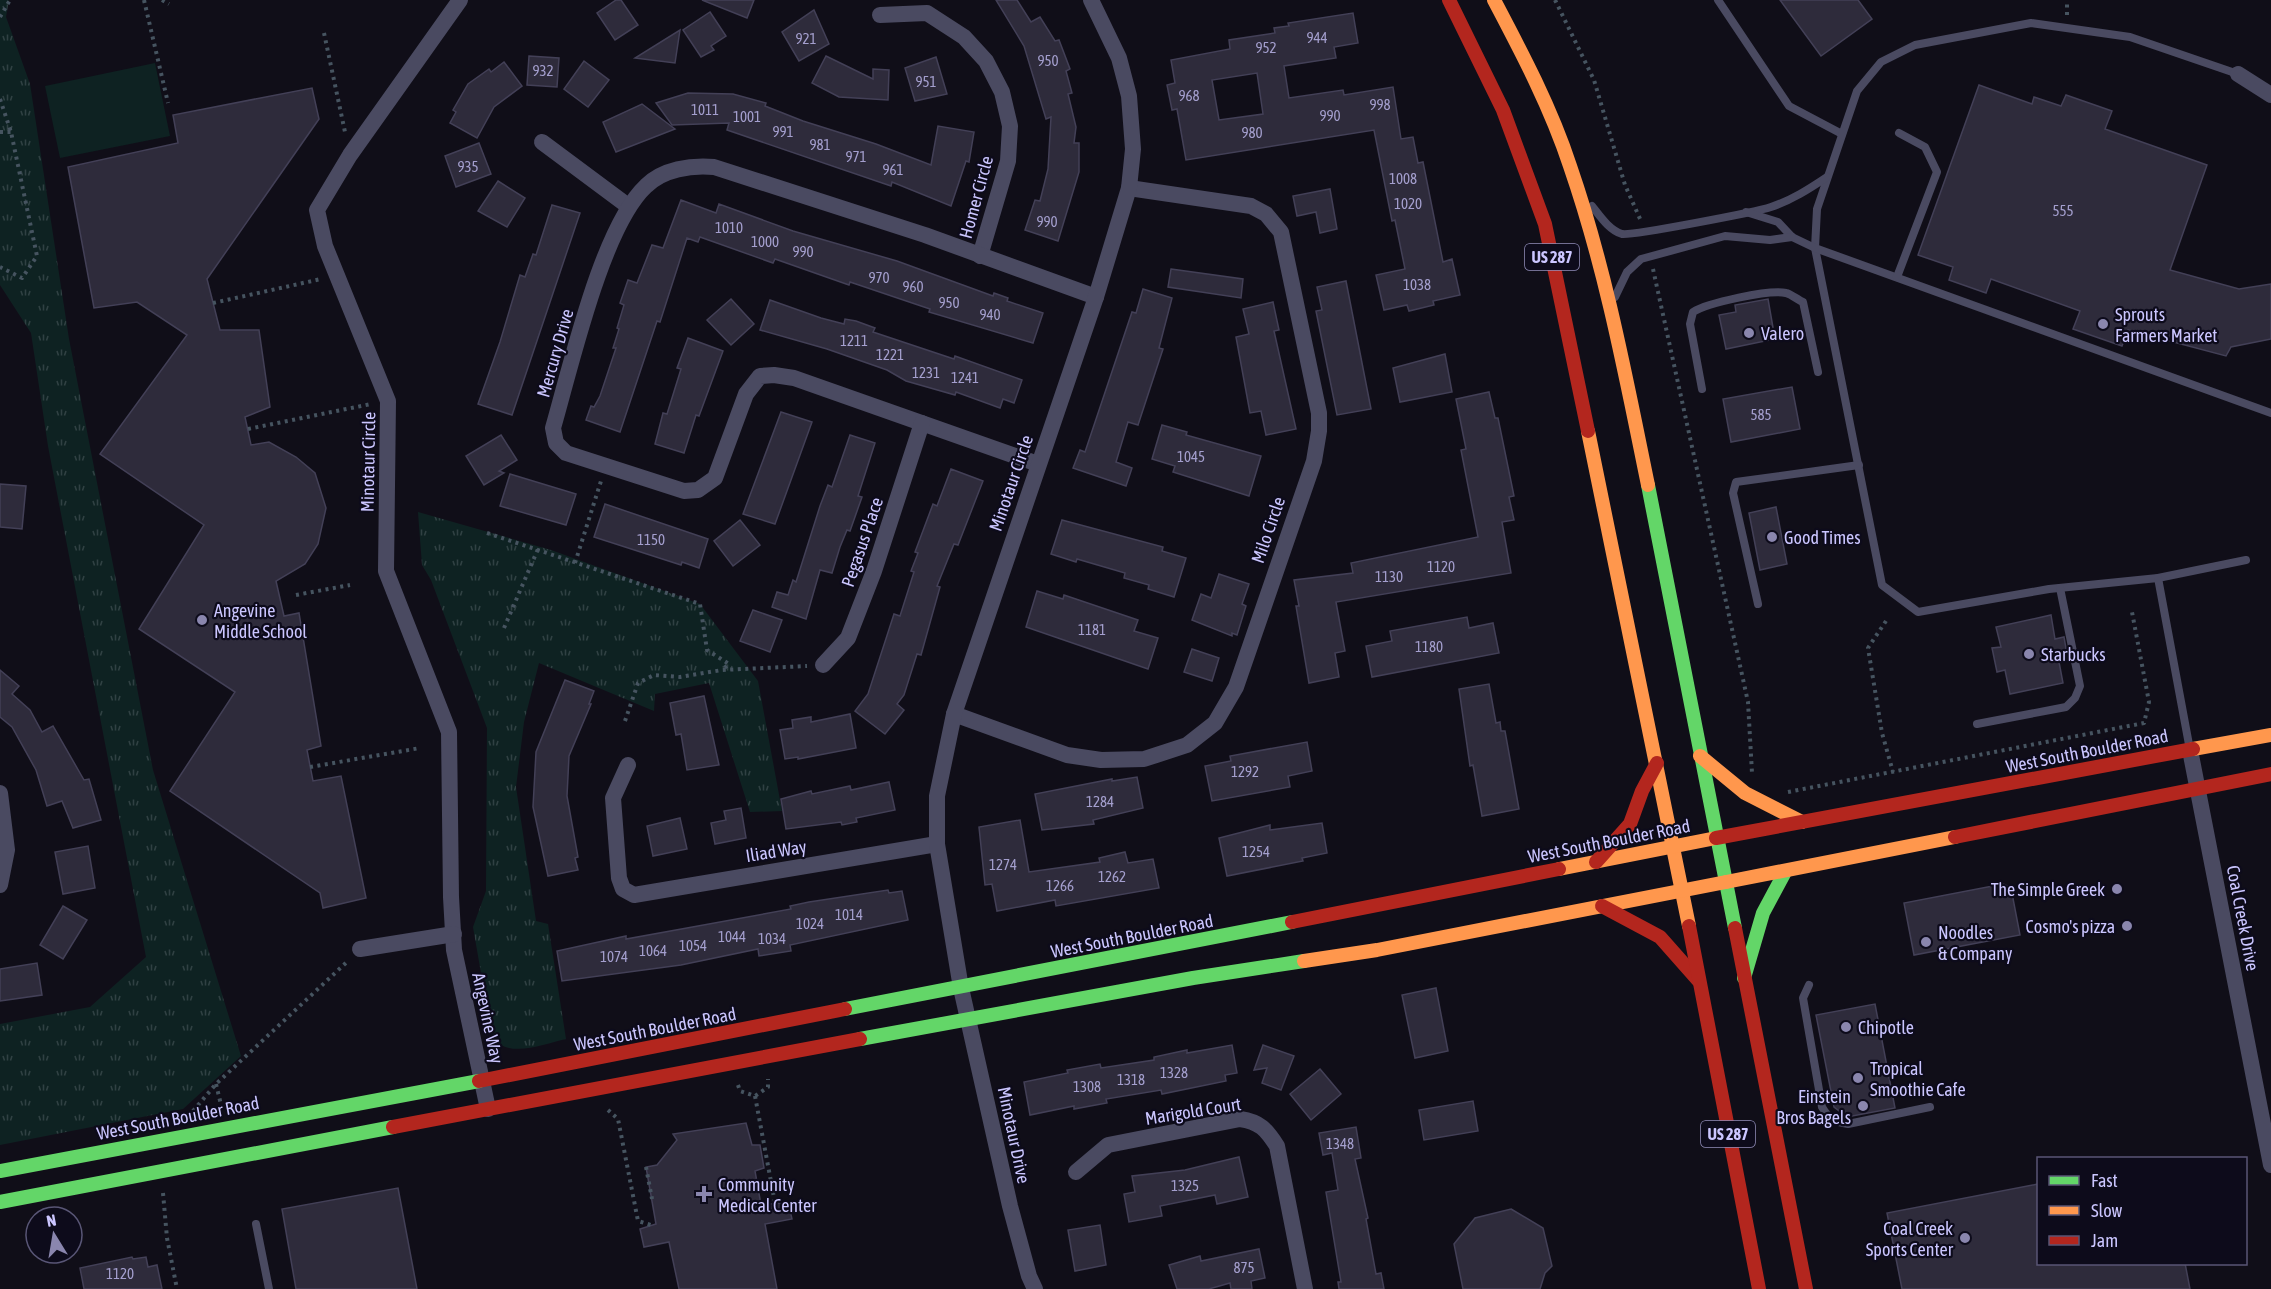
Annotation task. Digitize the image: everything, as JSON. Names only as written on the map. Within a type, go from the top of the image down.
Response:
[{"type":"main road","name":"US 287","points":[[1449,0],[1473,45],[1516,142],[1545,224],[1657,763],[1759,1289]]},
{"type":"main road","name":"US 287","points":[[1494,0],[1533,75],[1578,189],[1611,305],[1806,1289]]},
{"type":"main road","name":"West South Boulder Road","points":[[0,1170],[481,1081],[1716,838],[2271,735]]},
{"type":"main road","points":[[1700,756],[1744,793],[1802,822]]},
{"type":"main road","points":[[1596,862],[1630,824],[1642,791],[1657,763]]},
{"type":"main road","points":[[0,1202],[969,1018],[1193,978],[1377,950],[1785,872],[2271,774]]},
{"type":"main road","points":[[1744,978],[1763,913],[1785,872]]},
{"type":"main road","points":[[1602,906],[1660,938],[1698,980]]},
{"type":"street","name":"Minotaur Circle","points":[[454,934],[449,732],[386,571],[388,401],[325,246],[317,210],[350,155],[460,0]]},
{"type":"street","name":"Minotaur Circle","points":[[961,988],[937,843],[937,796],[954,714],[1096,297],[1129,188],[1133,149],[1129,96],[1119,58],[1091,0]]},
{"type":"street","name":"Homer Circle","points":[[880,15],[927,13],[964,36],[986,61],[1002,92],[1010,126],[1008,161],[980,256]]},
{"type":"street","points":[[2238,74],[2271,95]]},
{"type":"street","points":[[542,142],[628,206]]},
{"type":"street","name":"Mercury Drive","points":[[1038,464],[794,378],[774,375],[760,376],[746,394],[715,478],[698,490],[684,491],[566,453],[556,442],[553,428],[611,241],[628,206],[647,184],[672,171],[700,165],[714,166],[925,235],[1096,297]]},
{"type":"street","name":"Milo Circle","points":[[954,714],[1067,755],[1101,760],[1144,759],[1187,745],[1215,723],[1236,687],[1314,460],[1319,431],[1319,413],[1281,232],[1266,214],[1251,206],[1129,188]]},
{"type":"street","name":"Pegasus Place","points":[[823,665],[848,638],[874,571],[922,423]]},
{"type":"street","name":"Coal Creek Drive","points":[[2190,750],[2271,1165]]},
{"type":"street","name":"Iliad Way","points":[[628,765],[613,798],[619,878],[623,889],[634,895],[937,843]]},
{"type":"street","points":[[0,793],[7,850],[0,885]]},
{"type":"street","points":[[360,949],[454,934]]},
{"type":"street","name":"Angevine Way","points":[[454,934],[454,950],[488,1109]]},
{"type":"street","name":"Minotaur Drive","points":[[961,988],[1010,1206],[1035,1289]]},
{"type":"street","name":"Marigold Court","points":[[1076,1172],[1108,1145],[1240,1119],[1257,1122],[1268,1132],[1277,1146],[1305,1289]]},
{"type":"lane","points":[[1718,0],[1789,106],[1842,134]]},
{"type":"lane","points":[[2238,74],[2130,37],[2031,22],[1915,45],[1881,62],[1857,91],[1817,208],[1815,248],[1882,585],[1918,612],[2060,588],[2158,578],[2246,560]]},
{"type":"lane","points":[[1897,277],[1937,172],[1925,147],[1899,133]]},
{"type":"lane","points":[[1578,189],[1605,222],[1623,234],[1646,232],[1770,208],[1800,195],[1828,177]]},
{"type":"lane","points":[[1746,212],[1778,222],[1792,237],[1815,248],[2271,413]]},
{"type":"lane","points":[[1611,305],[1627,272],[1641,259],[1725,236],[1770,240],[1792,237]]},
{"type":"lane","points":[[1702,389],[1690,324],[1693,312],[1705,305],[1726,300],[1785,293],[1803,302],[1818,372]]},
{"type":"lane","points":[[1758,604],[1733,493],[1736,482],[1859,465]]},
{"type":"lane","points":[[2158,578],[2190,750]]},
{"type":"lane","points":[[1977,724],[2066,707],[2075,698],[2080,686],[2060,588]]},
{"type":"lane","points":[[1809,985],[1803,998],[1822,1107],[1828,1117],[1836,1122],[1848,1124],[1930,1107]]},
{"type":"lane","points":[[256,1224],[269,1289]]},
{"type":"path","points":[[0,18],[10,0]]},
{"type":"path","points":[[144,0],[168,103]]},
{"type":"path","points":[[162,0],[169,4]]},
{"type":"path","points":[[1555,0],[1594,80],[1625,185],[1646,232]]},
{"type":"path","points":[[324,33],[350,155]]},
{"type":"path","points":[[0,99],[11,132],[37,256],[22,278],[0,267]]},
{"type":"path","points":[[0,132],[11,132]]},
{"type":"path","points":[[1650,257],[1748,702],[1752,781]]},
{"type":"path","points":[[213,303],[336,275]]},
{"type":"path","points":[[248,429],[388,401]]},
{"type":"path","points":[[575,563],[606,466]]},
{"type":"path","points":[[487,533],[700,604],[706,650],[729,664],[722,669]]},
{"type":"path","points":[[504,627],[538,549]]},
{"type":"path","points":[[296,595],[350,585]]},
{"type":"path","points":[[1781,793],[2144,723],[2149,702],[2132,612]]},
{"type":"path","points":[[1886,621],[1869,648],[1882,732],[1893,772]]},
{"type":"path","points":[[625,722],[638,682],[654,675],[680,677],[722,669],[823,665]]},
{"type":"path","points":[[310,767],[420,748]]},
{"type":"path","points":[[191,1112],[216,1084],[360,949]]},
{"type":"path","points":[[755,1096],[768,1087],[768,1072]]},
{"type":"path","points":[[735,1079],[740,1091],[755,1096]]},
{"type":"path","points":[[755,1096],[775,1203]]},
{"type":"path","points":[[600,1104],[618,1119],[638,1221],[651,1225]]},
{"type":"path","points":[[646,1167],[652,1199]]},
{"type":"path","points":[[163,1186],[167,1239],[177,1289]]},
{"type":"green space","points":[[0,0],[9,0],[6,17],[30,84],[69,339],[153,770],[241,1056],[183,1109],[0,1145],[0,1024],[90,1007],[146,957],[48,446],[31,333],[0,285]]},
{"type":"green space","points":[[155,63],[170,136],[60,158],[45,86]]},
{"type":"green space","points":[[418,512],[551,550],[700,604],[758,681],[782,811],[750,812],[709,683],[655,694],[654,711],[539,663],[524,722],[516,787],[536,921],[548,924],[566,1039],[536,1047],[516,1049],[507,1047],[492,1036],[473,927],[486,891],[487,728],[431,580],[422,565]]},
{"type":"building","points":[[616,0],[621,0],[638,25],[615,40],[597,13]]},
{"type":"building","points":[[702,0],[754,0],[747,18]]},
{"type":"building","points":[[996,0],[1017,0],[1031,22],[1040,17],[1055,41],[1059,40],[1070,69],[1066,71],[1072,93],[1068,94],[1076,127],[1074,143],[1079,143],[1079,172],[1058,241],[1025,230],[1035,200],[1040,201],[1048,169],[1051,117],[1046,119],[1024,46]]},
{"type":"building","points":[[1780,0],[1858,0],[1872,19],[1821,56]]},
{"type":"building","points":[[814,10],[829,44],[799,61],[782,32]]},
{"type":"building","points":[[710,12],[726,36],[711,46],[714,50],[701,57],[683,30]]},
{"type":"building","points":[[1353,13],[1358,43],[1334,47],[1336,58],[1284,66],[1289,98],[1343,90],[1344,95],[1393,87],[1401,139],[1413,137],[1418,163],[1423,162],[1443,262],[1452,259],[1460,295],[1433,301],[1434,305],[1409,311],[1407,305],[1384,310],[1376,275],[1405,269],[1395,220],[1392,221],[1374,130],[1186,160],[1177,109],[1172,110],[1167,85],[1175,83],[1171,60],[1230,49],[1229,40],[1275,33],[1274,28],[1289,26],[1288,23]],"holes":[[[1257,73],[1263,114],[1219,120],[1212,80]]]},
{"type":"building","points":[[680,30],[675,63],[635,58]]},
{"type":"building","points":[[529,56],[559,58],[557,87],[527,85]]},
{"type":"building","points":[[826,56],[873,79],[873,69],[889,70],[888,100],[839,97],[812,83]]},
{"type":"building","points":[[936,57],[947,94],[915,101],[905,68]]},
{"type":"building","points":[[584,61],[609,80],[588,107],[564,89]]},
{"type":"building","points":[[504,62],[522,86],[494,107],[477,138],[450,123],[456,112],[453,110],[468,84],[489,69],[491,72]]},
{"type":"building","points":[[1979,85],[2032,104],[2034,97],[2061,106],[2066,95],[2112,111],[2105,129],[2207,165],[2170,270],[2239,289],[2271,284],[2271,339],[2231,347],[2226,356],[2128,330],[2122,346],[2073,329],[2080,311],[1991,279],[1986,293],[1949,280],[1953,267],[1918,255]]},
{"type":"building","points":[[312,88],[319,119],[207,279],[220,330],[259,330],[270,407],[245,417],[251,445],[269,442],[296,457],[315,473],[326,508],[318,544],[305,564],[276,581],[284,616],[299,613],[321,746],[307,750],[313,781],[341,776],[366,898],[323,908],[320,893],[170,791],[235,692],[139,629],[204,525],[100,454],[187,335],[137,302],[94,308],[68,167],[178,143],[173,115]]},
{"type":"building","points":[[688,93],[733,94],[766,103],[765,106],[803,121],[876,144],[931,165],[938,126],[974,132],[969,162],[966,161],[951,206],[892,182],[891,186],[727,130],[729,123],[672,125],[656,103]]},
{"type":"building","points":[[642,104],[675,129],[616,152],[603,122]]},
{"type":"building","points":[[479,143],[491,174],[456,187],[445,156]]},
{"type":"building","points":[[498,181],[525,198],[507,227],[478,211]]},
{"type":"building","points":[[1330,189],[1337,229],[1320,233],[1316,212],[1297,216],[1293,196]]},
{"type":"building","points":[[681,200],[716,213],[719,204],[793,231],[897,261],[993,296],[994,293],[1008,298],[1007,301],[1043,313],[1033,343],[929,312],[930,309],[850,282],[849,285],[775,259],[773,263],[700,237],[698,242],[687,238],[660,322],[657,321],[620,432],[586,420],[591,406],[594,407],[600,396],[616,348],[613,348],[624,305],[620,303],[628,280],[637,283],[652,245],[663,248]]},
{"type":"building","points":[[552,205],[580,213],[512,415],[478,404],[520,275],[525,277],[533,254],[536,255]]},
{"type":"building","points":[[1171,269],[1243,279],[1241,298],[1168,287]]},
{"type":"building","points":[[1346,281],[1371,409],[1337,415],[1316,311],[1322,310],[1317,287]]},
{"type":"building","points":[[1143,289],[1172,298],[1159,348],[1163,349],[1138,425],[1128,422],[1116,462],[1132,468],[1126,486],[1073,468],[1080,450],[1085,452],[1132,312],[1136,313]]},
{"type":"building","points":[[731,299],[754,324],[731,345],[707,320]]},
{"type":"building","points":[[1768,299],[1775,339],[1726,349],[1719,315],[1736,312],[1735,305]]},
{"type":"building","points":[[770,300],[844,324],[845,319],[856,321],[875,328],[873,332],[954,359],[955,356],[1022,380],[1014,403],[1003,399],[1000,408],[956,392],[955,395],[906,381],[887,370],[827,349],[760,330]]},
{"type":"building","points":[[1273,302],[1279,330],[1274,331],[1296,429],[1266,435],[1261,411],[1250,413],[1236,337],[1249,334],[1243,309]]},
{"type":"building","points":[[688,338],[723,351],[699,416],[696,415],[684,453],[655,444],[663,413],[667,414],[681,369],[677,368]]},
{"type":"building","points":[[1445,354],[1452,392],[1400,402],[1393,368]]},
{"type":"building","name":"Valero","points":[[1792,387],[1800,429],[1731,442],[1723,399]]},
{"type":"building","points":[[1489,392],[1495,418],[1498,418],[1514,496],[1509,497],[1514,520],[1502,522],[1511,573],[1336,602],[1345,651],[1335,653],[1339,677],[1309,683],[1294,580],[1353,573],[1351,563],[1478,537],[1461,450],[1466,449],[1456,399]]},
{"type":"building","points":[[781,412],[812,422],[775,524],[743,514]]},
{"type":"building","points":[[1162,425],[1187,432],[1186,435],[1261,456],[1249,496],[1173,472],[1175,466],[1152,459]]},
{"type":"building","points":[[501,435],[517,460],[499,471],[504,473],[484,485],[466,456]]},
{"type":"building","points":[[850,435],[875,443],[858,496],[862,497],[850,531],[847,530],[832,573],[820,570],[806,619],[772,607],[777,592],[788,595],[793,580],[796,582],[820,506],[828,485],[832,487]]},
{"type":"building","points":[[951,469],[983,481],[958,545],[954,544],[937,586],[940,587],[921,655],[917,654],[904,695],[897,704],[904,710],[885,734],[855,711],[868,694],[894,614],[900,616],[914,572],[911,571],[918,553],[915,552],[933,504],[937,506]]},
{"type":"building","points":[[510,474],[576,494],[566,525],[500,506]]},
{"type":"building","points":[[0,484],[26,486],[22,529],[0,527]]},
{"type":"building","points":[[605,504],[708,539],[699,568],[682,562],[681,565],[594,537]]},
{"type":"building","points":[[1776,507],[1787,564],[1760,570],[1749,513]]},
{"type":"building","points":[[740,520],[760,545],[733,566],[714,541]]},
{"type":"building","points":[[1062,520],[1163,547],[1162,551],[1186,558],[1174,597],[1148,589],[1149,585],[1124,578],[1125,573],[1051,554]]},
{"type":"building","points":[[1219,574],[1249,584],[1242,604],[1246,606],[1237,635],[1232,633],[1232,636],[1192,620],[1201,594],[1211,598]]},
{"type":"building","points":[[1037,591],[1063,599],[1064,595],[1138,620],[1134,631],[1158,638],[1148,669],[1026,627]]},
{"type":"building","points":[[753,610],[782,620],[770,652],[740,641]]},
{"type":"building","points":[[2051,615],[2055,639],[2064,637],[2068,660],[2059,662],[2063,683],[2010,694],[2005,670],[1997,672],[1992,648],[2001,647],[1996,627]]},
{"type":"building","points":[[1467,617],[1469,628],[1493,623],[1499,653],[1372,677],[1366,646],[1392,641],[1390,631]]},
{"type":"building","points":[[1192,649],[1219,658],[1212,681],[1184,672]]},
{"type":"building","points":[[0,670],[19,686],[12,694],[30,710],[42,732],[53,726],[84,780],[89,779],[101,820],[73,828],[62,801],[47,806],[36,770],[12,727],[0,717]]},
{"type":"building","points":[[565,680],[594,691],[589,704],[591,704],[569,756],[567,796],[578,857],[575,858],[578,870],[548,876],[533,807],[536,752]]},
{"type":"building","points":[[1489,684],[1496,723],[1500,722],[1501,731],[1505,731],[1519,809],[1482,816],[1473,765],[1470,766],[1459,689]]},
{"type":"building","points":[[704,696],[719,765],[687,770],[681,734],[676,735],[670,703]]},
{"type":"building","points":[[850,714],[856,748],[798,759],[798,757],[785,759],[780,730],[793,728],[792,720],[811,717],[811,722]]},
{"type":"building","points":[[1307,742],[1312,771],[1288,776],[1290,787],[1212,801],[1205,766],[1231,761],[1230,756]]},
{"type":"building","points":[[1137,777],[1143,808],[1093,820],[1094,824],[1042,830],[1035,794],[1112,779],[1112,781]]},
{"type":"building","points":[[889,782],[895,810],[856,818],[857,822],[842,825],[841,822],[786,829],[781,799],[811,791],[812,794],[850,786],[851,790]]},
{"type":"building","points":[[741,808],[746,838],[715,844],[711,823],[726,820],[724,811]]},
{"type":"building","points":[[680,818],[687,849],[653,856],[647,826]]},
{"type":"building","points":[[1020,820],[1029,872],[1100,862],[1099,858],[1125,852],[1128,863],[1153,859],[1159,888],[1056,906],[1055,900],[997,911],[992,884],[985,885],[979,827]]},
{"type":"building","points":[[1322,823],[1327,853],[1302,858],[1303,861],[1227,876],[1219,838],[1270,825],[1270,830]]},
{"type":"building","points":[[88,846],[95,888],[63,894],[55,852]]},
{"type":"building","points":[[2003,884],[2011,888],[2020,935],[1914,955],[1904,903]]},
{"type":"building","points":[[888,890],[889,893],[902,891],[908,920],[790,945],[791,951],[759,956],[758,949],[681,965],[562,981],[557,951],[626,936],[626,939],[791,909],[790,906],[809,902]]},
{"type":"building","points":[[63,906],[87,920],[63,959],[40,945]]},
{"type":"building","points":[[37,963],[42,995],[0,1001],[0,969]]},
{"type":"building","points":[[1436,988],[1448,1051],[1415,1058],[1402,995]]},
{"type":"building","points":[[1875,1004],[1895,1108],[1847,1117],[1834,1107],[1816,1015]]},
{"type":"building","points":[[1232,1045],[1237,1073],[1225,1075],[1226,1081],[1162,1094],[1161,1090],[1106,1099],[1107,1103],[1074,1109],[1074,1106],[1030,1115],[1024,1082],[1100,1064],[1101,1068],[1154,1060],[1154,1057],[1187,1050],[1187,1053]]},
{"type":"building","points":[[1263,1045],[1294,1056],[1281,1090],[1262,1083],[1267,1068],[1254,1070]]},
{"type":"building","points":[[1320,1069],[1341,1094],[1311,1120],[1290,1094]]},
{"type":"building","points":[[1473,1101],[1478,1131],[1424,1140],[1419,1110]]},
{"type":"building","name":"Community Medical Center","points":[[746,1123],[752,1145],[760,1145],[764,1168],[755,1171],[761,1205],[788,1202],[792,1219],[765,1224],[777,1289],[679,1289],[669,1242],[644,1247],[640,1229],[656,1224],[646,1167],[657,1165],[677,1140],[673,1134]]},
{"type":"building","points":[[1356,1127],[1361,1158],[1355,1159],[1368,1218],[1366,1219],[1376,1274],[1381,1273],[1384,1289],[1339,1289],[1338,1282],[1341,1282],[1326,1192],[1338,1190],[1332,1153],[1323,1155],[1319,1133]]},
{"type":"building","points":[[1239,1157],[1248,1197],[1217,1204],[1215,1195],[1160,1206],[1162,1216],[1129,1222],[1124,1194],[1135,1192],[1132,1176],[1185,1170]]},
{"type":"building","name":"Coal Creek Sports Center","points":[[2037,1184],[2037,1265],[2185,1265],[2190,1289],[1902,1289],[1887,1213]]},
{"type":"building","points":[[398,1188],[417,1289],[296,1289],[282,1209]]},
{"type":"building","points":[[1511,1209],[1543,1228],[1552,1266],[1545,1273],[1540,1289],[1463,1289],[1454,1244],[1475,1218]]},
{"type":"building","points":[[1100,1225],[1106,1265],[1075,1271],[1068,1230]]},
{"type":"building","points":[[1259,1249],[1265,1278],[1251,1281],[1252,1289],[1231,1289],[1230,1283],[1209,1289],[1177,1289],[1169,1265],[1200,1256],[1201,1261]]},
{"type":"building","points":[[132,1257],[133,1259],[146,1257],[148,1267],[157,1265],[162,1289],[84,1289],[80,1268]]},
{"type":"traffic: fast","points":[[1648,485],[1735,928]]},
{"type":"traffic: fast","points":[[1744,978],[1763,913],[1785,872]]},
{"type":"traffic: fast","points":[[845,1009],[1292,922]]},
{"type":"traffic: fast","points":[[860,1039],[1193,978],[1304,961]]},
{"type":"traffic: fast","points":[[0,1171],[479,1081]]},
{"type":"traffic: fast","points":[[0,1202],[393,1127]]},
{"type":"traffic: slow","points":[[1494,0],[1545,102],[1583,205],[1614,324],[1648,485]]},
{"type":"traffic: slow","points":[[1588,431],[1689,926]]},
{"type":"traffic: slow","points":[[2193,749],[2271,735]]},
{"type":"traffic: slow","points":[[1700,756],[1745,793],[1802,822]]},
{"type":"traffic: slow","points":[[1726,882],[1955,837]]},
{"type":"traffic: slow","points":[[1559,869],[1716,838]]},
{"type":"traffic: slow","points":[[1304,961],[1377,950],[1726,882]]},
{"type":"traffic: jam","points":[[1449,0],[1503,110],[1545,224],[1588,431]]},
{"type":"traffic: jam","points":[[1716,838],[2193,749]]},
{"type":"traffic: jam","points":[[1596,862],[1630,824],[1642,791],[1657,763]]},
{"type":"traffic: jam","points":[[1955,837],[2271,774]]},
{"type":"traffic: jam","points":[[1292,922],[1559,869]]},
{"type":"traffic: jam","points":[[1602,906],[1660,937],[1698,980]]},
{"type":"traffic: jam","points":[[1689,926],[1759,1289]]},
{"type":"traffic: jam","points":[[1735,928],[1806,1289]]},
{"type":"traffic: jam","points":[[479,1081],[845,1009]]},
{"type":"traffic: jam","points":[[393,1127],[860,1039]]},
{"type":"place","name":"Sprouts Farmers Market","points":[[2103,324]]},
{"type":"place","name":"Valero","points":[[1749,333]]},
{"type":"place","name":"Good Times","points":[[1772,537]]},
{"type":"place","name":"Angevine Middle School","points":[[202,620]]},
{"type":"place","name":"Starbucks","points":[[2029,654]]},
{"type":"place","name":"The Simple Greek","points":[[2117,889]]},
{"type":"place","name":"Cosmo's pizza","points":[[2127,926]]},
{"type":"place","name":"Noodles & Company","points":[[1926,942]]},
{"type":"place","name":"Chipotle","points":[[1846,1027]]},
{"type":"place","name":"Tropical Smoothie Cafe","points":[[1858,1078]]},
{"type":"place","name":"Einstein Bros Bagels","points":[[1863,1106]]},
{"type":"place","name":"Community Medical Center","points":[[704,1194]]},
{"type":"place","name":"Coal Creek Sports Center","points":[[1965,1238]]}]
